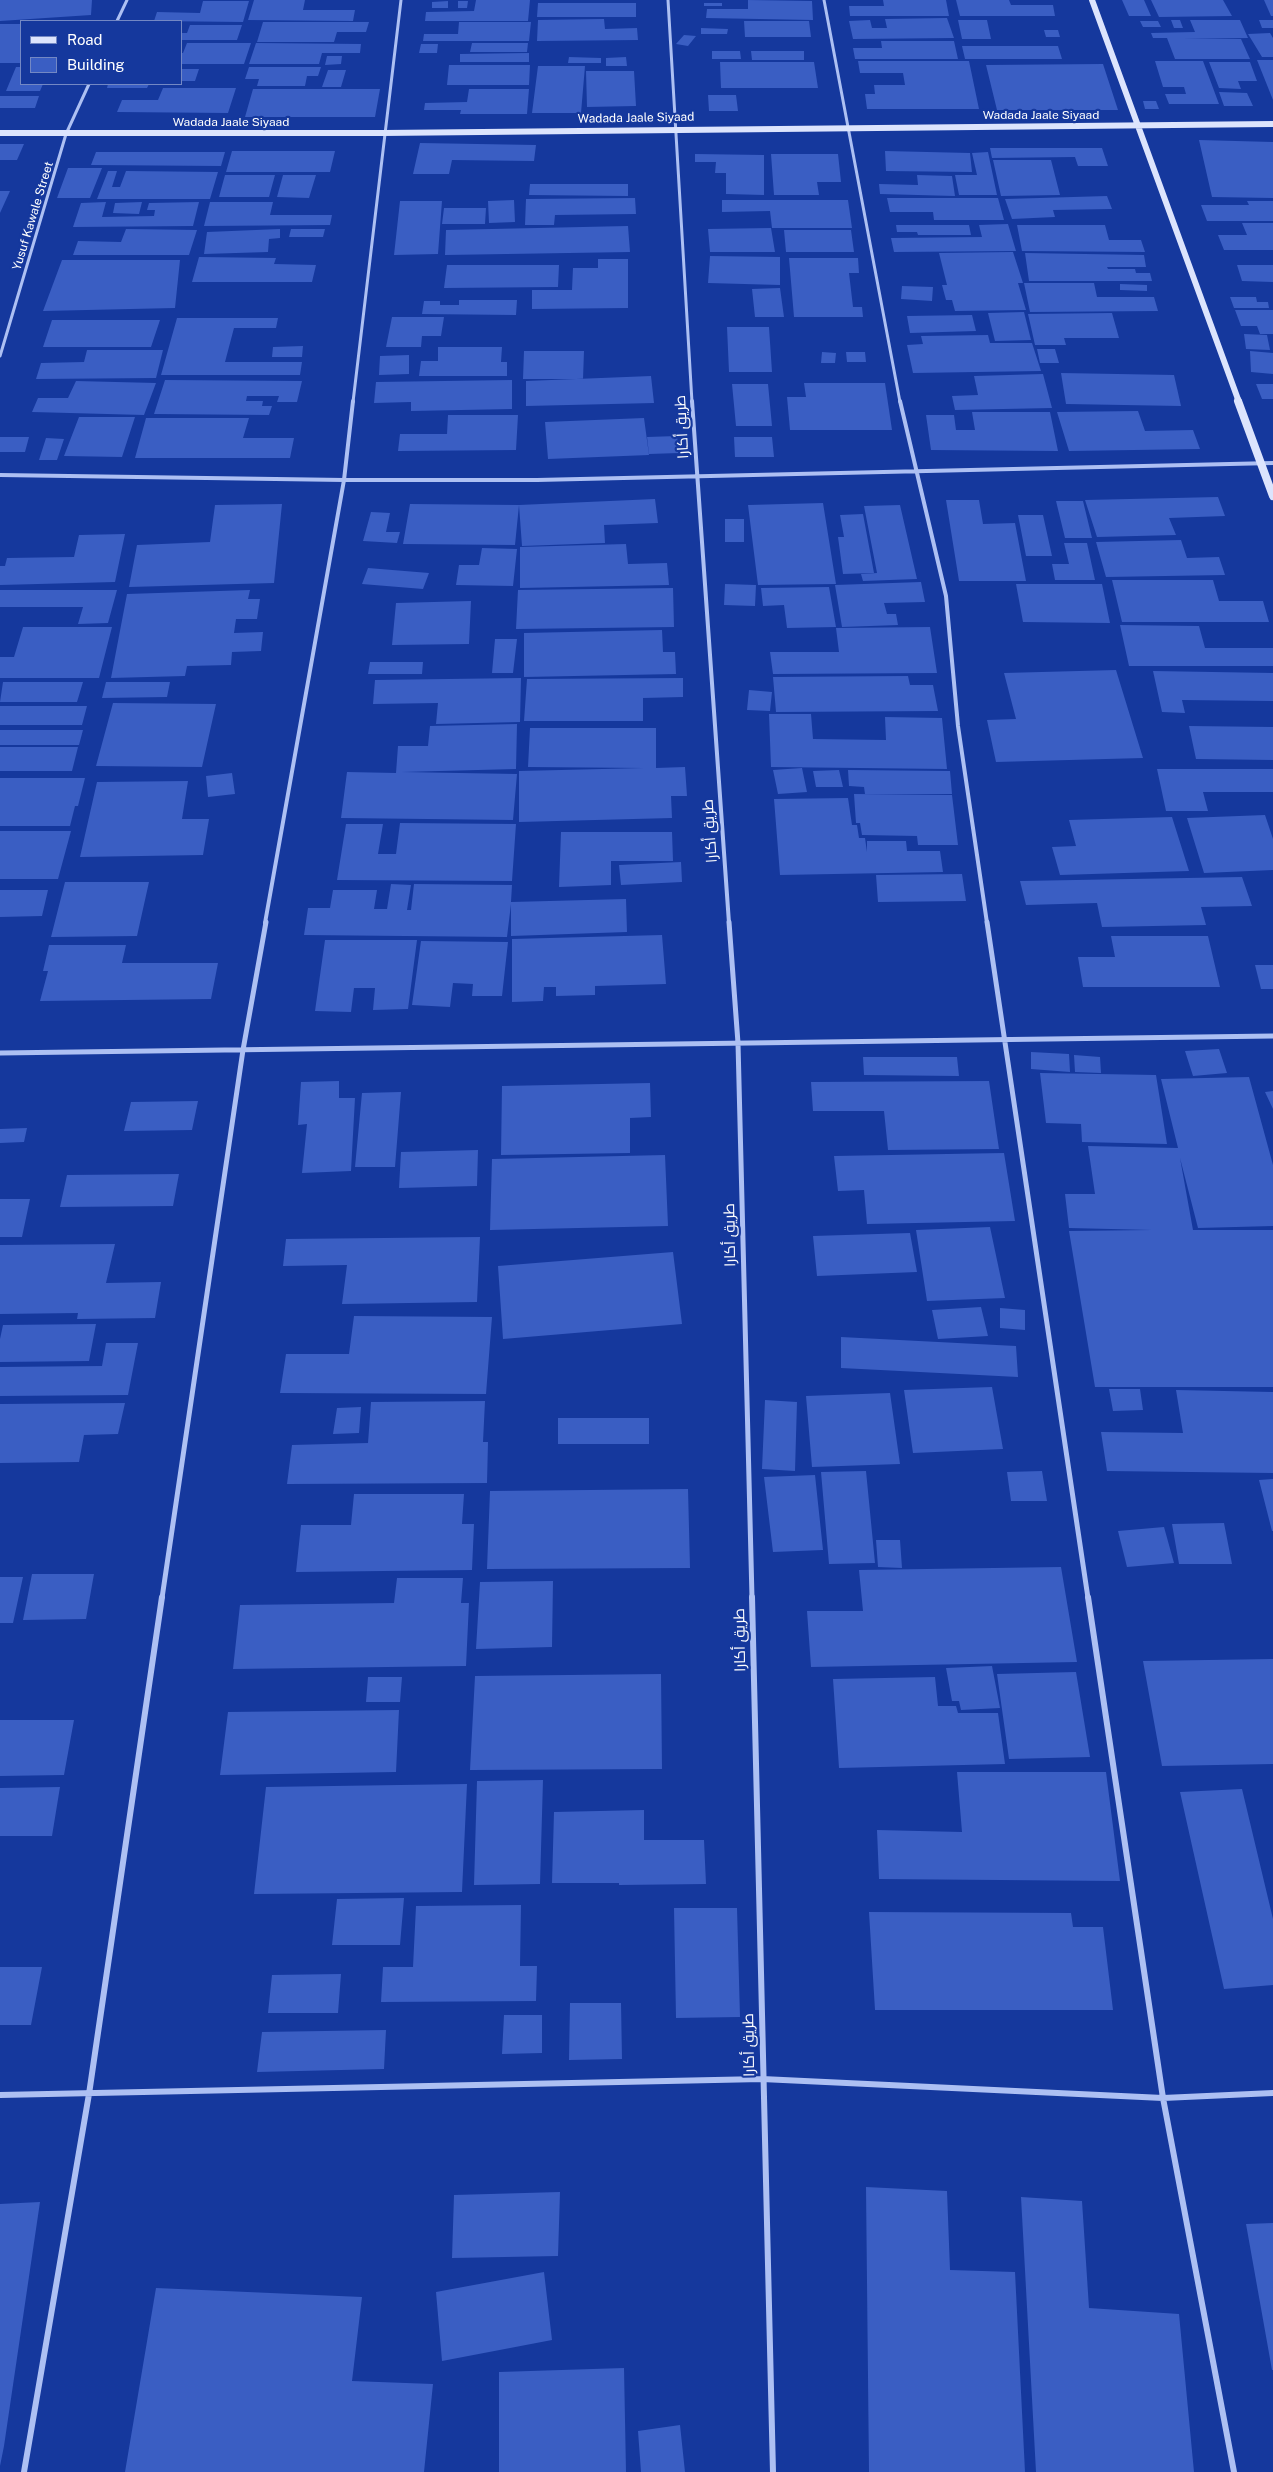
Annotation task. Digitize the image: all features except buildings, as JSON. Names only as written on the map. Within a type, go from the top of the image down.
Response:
[{"type":"main road","points":[[1092,0],[1273,496]]},
{"type":"main road","name":"Wadada Jaale Siyaad","points":[[0,133],[383,133],[1273,124]]},
{"type":"street","points":[[117,20],[127,0]]},
{"type":"street","points":[[24,2472],[89,2094],[243,1050],[344,480],[383,133],[401,0]]},
{"type":"street","name":"طريق أكارا","points":[[668,0],[697,478],[738,1043],[773,2472]]},
{"type":"street","points":[[824,0],[885,330],[915,471],[946,596],[958,726],[1163,2098],[1234,2472]]},
{"type":"street","name":"Yusuf Kawale Street","points":[[0,356],[66,134],[89,85]]},
{"type":"street","points":[[0,475],[344,480],[697,478],[1273,463]]},
{"type":"street","points":[[0,1053],[1273,1036]]},
{"type":"street","points":[[0,2095],[762,2079],[1163,2098],[1273,2093]]}]
